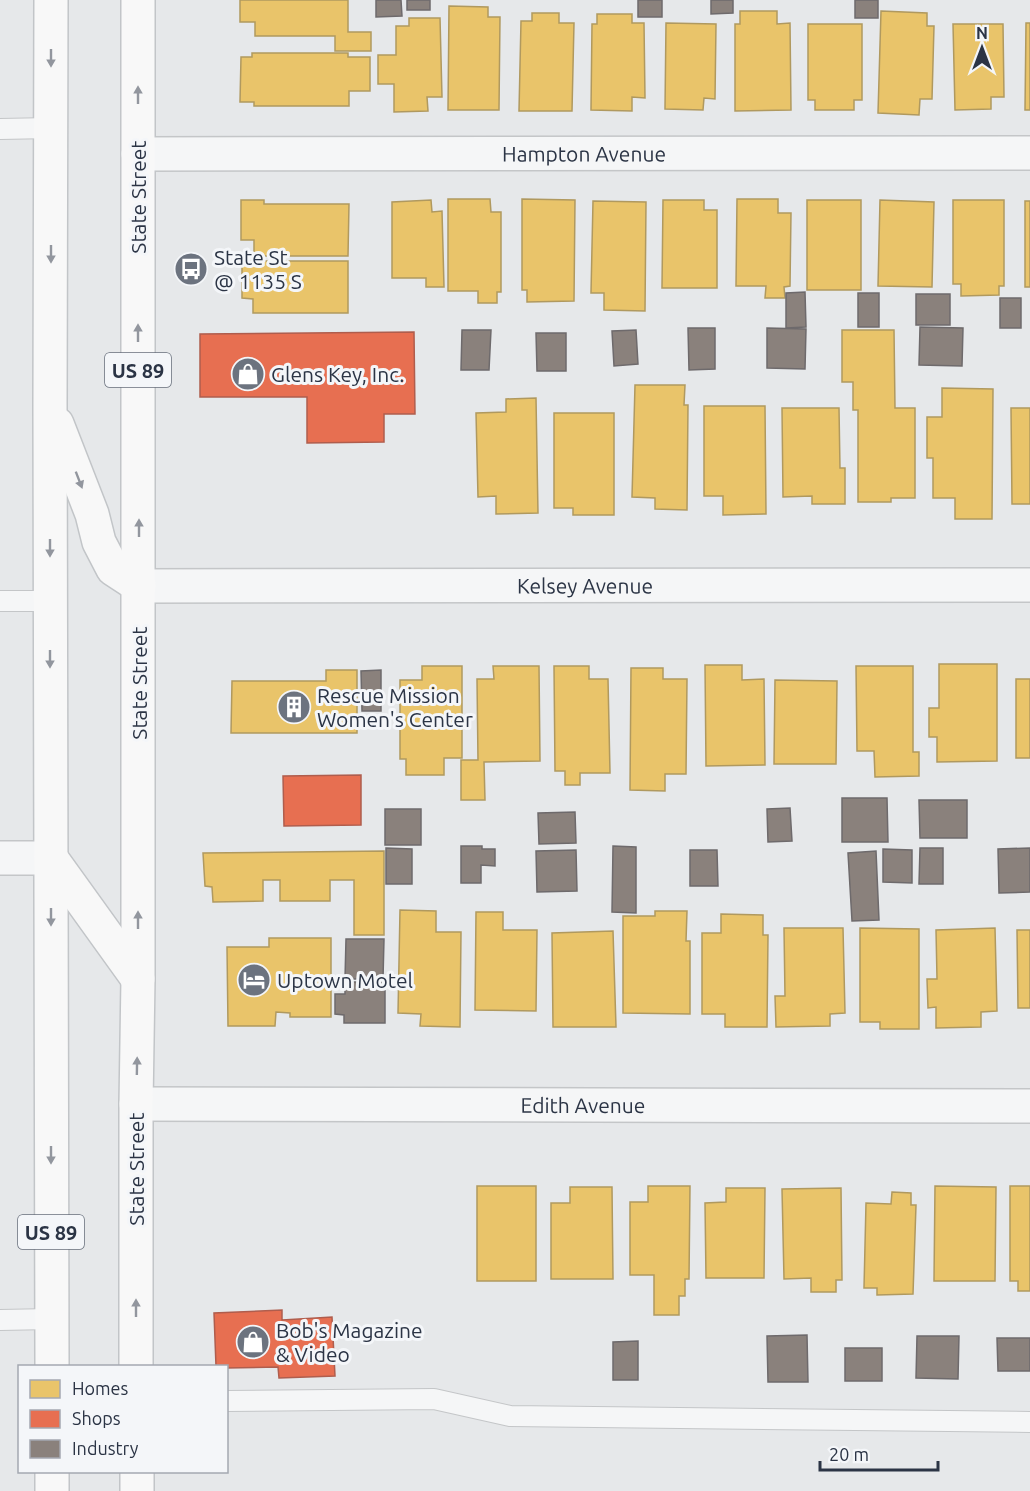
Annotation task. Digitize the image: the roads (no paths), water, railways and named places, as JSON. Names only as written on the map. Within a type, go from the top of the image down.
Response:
[{"type":"main road","name":"US 89","points":[[51,0],[51,1365]]},
{"type":"main road","name":"State Street","points":[[136,1365],[139,586],[138,0]]},
{"type":"main road","points":[[50,406],[92,514],[99,542],[113,569],[139,586]]},
{"type":"main road","points":[[51,858],[138,979]]},
{"type":"main road","points":[[52,1473],[52,1491]]},
{"type":"main road","points":[[137,1473],[137,1491]]},
{"type":"street","name":"Hampton Avenue","points":[[138,154],[1030,153]]},
{"type":"street","name":"Kelsey Avenue","points":[[139,586],[1030,585]]},
{"type":"street","points":[[0,858],[51,858]]},
{"type":"street","name":"Edith Avenue","points":[[136,1104],[1030,1106]]},
{"type":"lane","points":[[0,129],[51,128]]},
{"type":"lane","points":[[0,601],[50,601]]},
{"type":"lane","points":[[0,1320],[51,1319]]},
{"type":"lane","points":[[228,1401],[434,1399],[510,1416],[1030,1422]]},
{"type":"place","name":"State St @ 1135 S","points":[[191,269]]},
{"type":"place","name":"Glens Key, Inc.","points":[[248,374]]},
{"type":"place","name":"Rescue Mission Women's Center","points":[[294,707]]},
{"type":"place","name":"Uptown Motel","points":[[254,980]]},
{"type":"place","name":"Bob's Magazine & Video","points":[[253,1342]]}]
